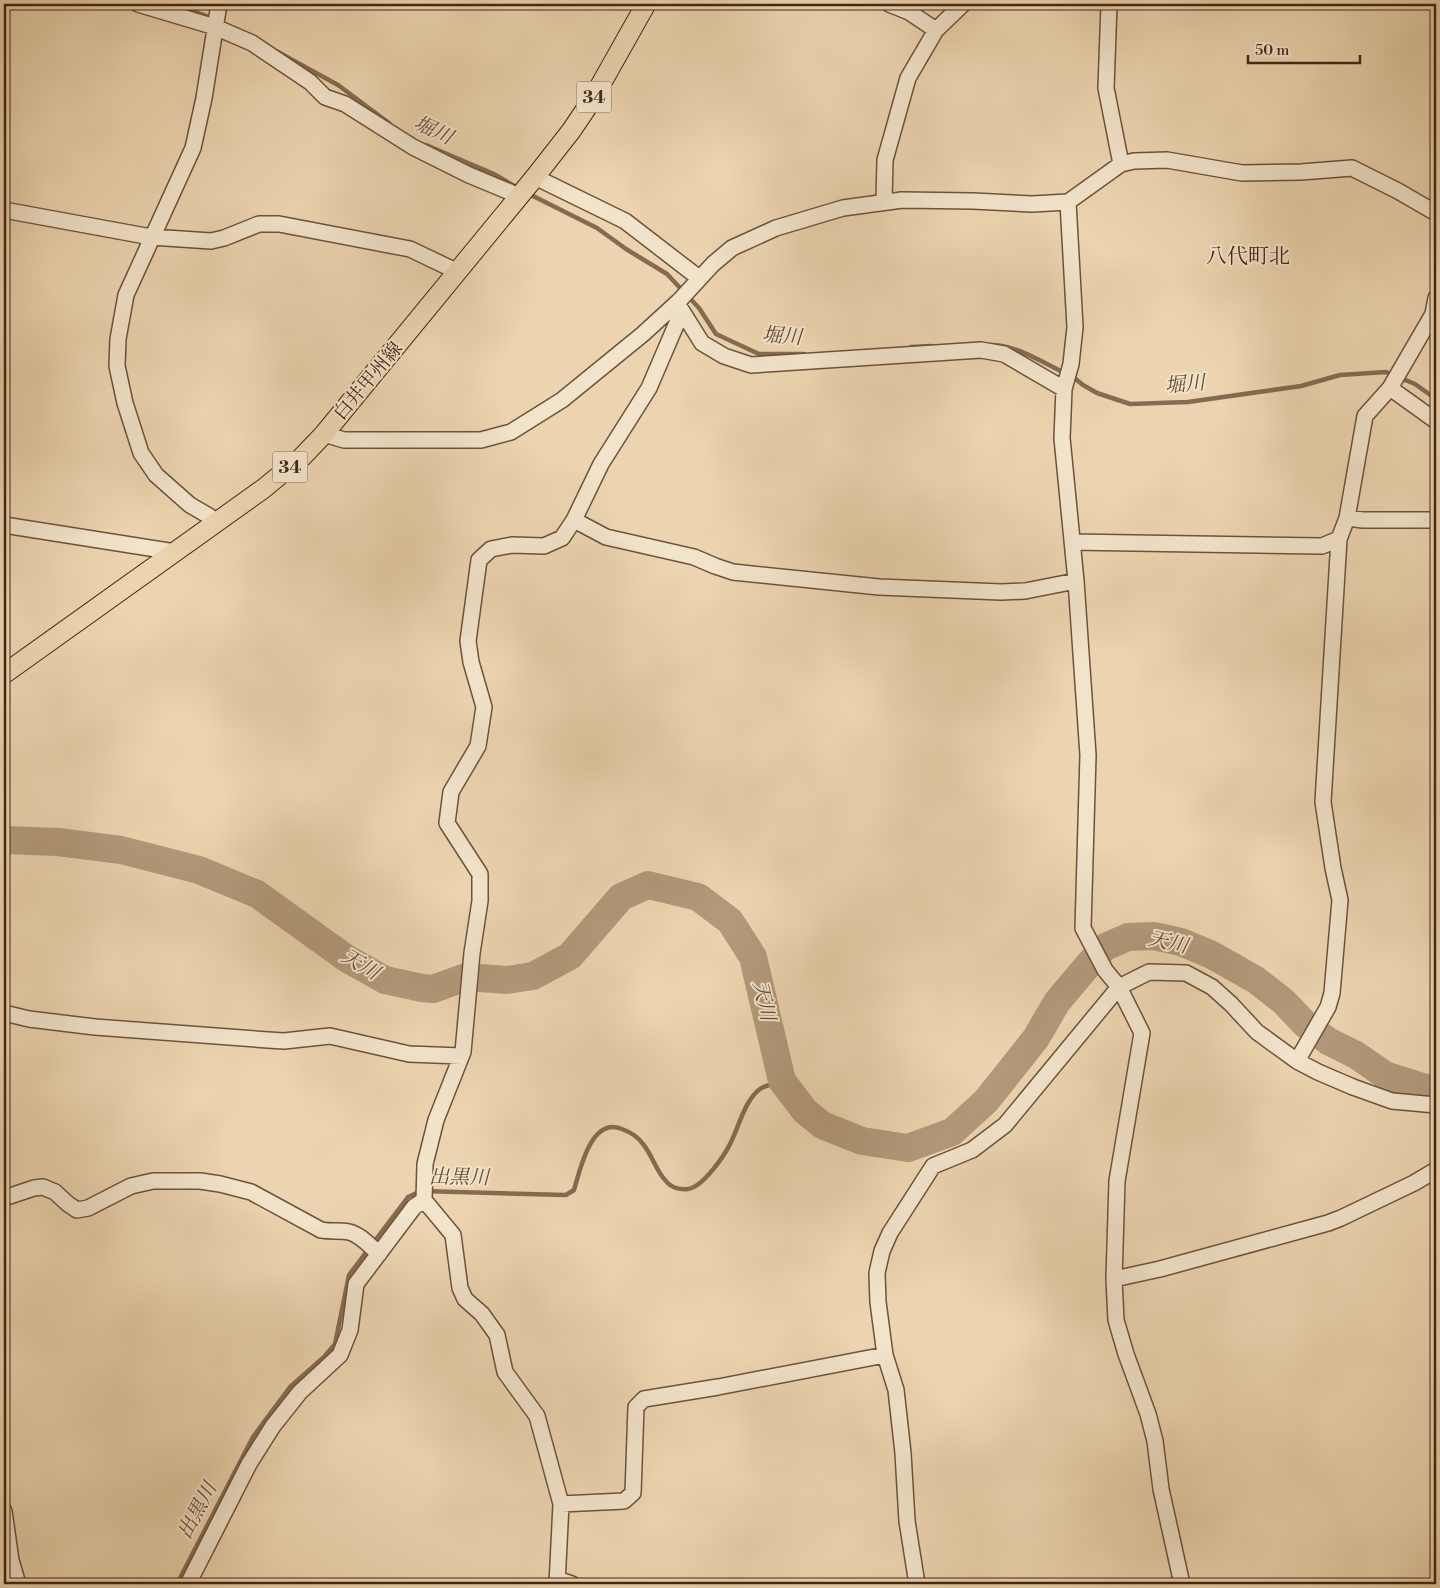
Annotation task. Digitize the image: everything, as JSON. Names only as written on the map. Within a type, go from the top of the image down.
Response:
[{"type":"main road","name":"白井甲州線","points":[[4,674],[216,524],[302,457],[324,434],[525,189],[592,100],[646,4]]},
{"type":"street","points":[[138,4],[217,17],[310,82],[325,97],[345,104],[413,147],[469,175],[510,192],[525,189],[625,220],[696,281]]},
{"type":"street","points":[[890,4],[909,12],[936,30]]},
{"type":"street","points":[[884,201],[884,160],[908,78],[936,30],[963,4]]},
{"type":"street","points":[[1109,4],[1106,88],[1121,164]]},
{"type":"street","points":[[216,524],[209,516],[190,505],[156,476],[141,453],[125,403],[116,366],[118,339],[126,295],[192,148],[204,98],[217,17]]},
{"type":"street","points":[[572,1584],[557,1582],[561,1504],[537,1416],[505,1372],[497,1335],[482,1314],[465,1299],[460,1288],[453,1235],[424,1200],[425,1164],[436,1120],[461,1056],[472,952],[480,901],[480,874],[447,823],[451,792],[478,746],[484,706],[471,662],[468,641],[479,560],[491,549],[512,545],[544,546],[562,538],[574,520],[601,464],[649,388],[679,306],[696,281],[732,248],[769,231],[843,208],[884,201],[973,201],[1032,204],[1068,202],[1121,164],[1134,161],[1167,160],[1242,173],[1301,172],[1352,168],[1436,213]]},
{"type":"street","points":[[1068,202],[1075,327],[1071,364],[1064,385],[1062,438],[1076,581],[1088,755],[1084,928],[1105,970],[1119,987],[1142,1033],[1117,1182],[1114,1279],[1116,1320],[1148,1414],[1155,1441],[1161,1489],[1182,1584]]},
{"type":"street","points":[[4,210],[151,237],[210,241],[224,238],[260,224],[279,224],[410,249],[458,272]]},
{"type":"street","points":[[1301,1055],[1328,1007],[1332,993],[1340,900],[1332,868],[1323,802],[1339,539],[1347,518],[1365,416],[1391,386],[1433,314],[1436,298]]},
{"type":"street","points":[[679,306],[702,342],[724,356],[751,365],[982,350],[1004,354],[1064,385]]},
{"type":"street","points":[[324,434],[344,440],[481,440],[511,432],[562,400],[679,306]]},
{"type":"street","points":[[1391,386],[1436,421]]},
{"type":"street","points":[[1347,518],[1363,520],[1436,520]]},
{"type":"street","points":[[574,520],[606,537],[694,557],[733,572],[879,587],[1001,592],[1025,591],[1076,581]]},
{"type":"street","points":[[4,525],[175,552]]},
{"type":"street","points":[[1072,542],[1322,546],[1339,539]]},
{"type":"street","points":[[917,1584],[907,1521],[903,1453],[896,1390],[885,1355],[877,1273],[882,1251],[890,1233],[933,1166],[972,1150],[1005,1126],[1119,987],[1149,972],[1186,973],[1212,987],[1257,1032],[1301,1055],[1318,1072],[1392,1101],[1436,1105]]},
{"type":"street","points":[[4,1013],[29,1019],[94,1027],[258,1039],[284,1040],[330,1036],[409,1054],[461,1056]]},
{"type":"street","points":[[1114,1279],[1160,1269],[1328,1223],[1414,1183],[1436,1170]]},
{"type":"street","points":[[4,1198],[43,1187],[55,1192],[77,1210],[88,1208],[130,1186],[138,1184],[163,1181],[200,1181],[251,1192],[321,1230],[331,1232],[348,1231],[363,1240],[379,1254]]},
{"type":"street","points":[[188,1584],[249,1464],[273,1426],[300,1392],[340,1355],[350,1330],[356,1284],[414,1207],[424,1200]]},
{"type":"street","points":[[561,1504],[624,1501],[633,1493],[636,1407],[644,1399],[885,1355]]},
{"type":"street","points":[[4,1511],[11,1560],[18,1584]]},
{"type":"waterway","name":"堀川","points":[[175,4],[214,19]]},
{"type":"waterway","name":"堀川","points":[[276,51],[338,85],[389,123]]},
{"type":"waterway","name":"堀川","points":[[426,145],[494,174],[516,187]]},
{"type":"waterway","name":"堀川","points":[[527,193],[597,228],[626,249],[667,274],[699,308],[716,334],[759,354],[804,354]]},
{"type":"waterway","name":"堀川","points":[[989,345],[1008,347],[1065,373]]},
{"type":"waterway","name":"堀川","points":[[911,347],[931,346]]},
{"type":"waterway","name":"堀川","points":[[1072,376],[1097,393],[1130,404],[1188,402],[1301,386],[1340,375],[1386,372],[1415,384],[1436,399]]},
{"type":"waterway","name":"天川","points":[[4,840],[58,842],[121,850],[199,870],[257,894],[346,958],[385,980],[433,989],[466,977],[507,980],[533,976],[570,956],[621,897],[648,885],[698,897],[730,921],[753,957],[782,1081],[805,1111],[822,1125],[862,1141],[908,1148],[952,1132],[986,1101],[1036,1038],[1057,1002],[1089,964],[1105,947],[1128,937],[1154,936],[1181,942],[1212,955],[1256,980],[1283,1001],[1306,1025],[1328,1041],[1356,1055],[1385,1075],[1426,1088],[1436,1088]]},
{"type":"waterway","name":"出黒川","points":[[177,1584],[253,1437],[290,1387],[324,1357],[335,1344],[349,1275],[408,1197],[421,1191],[566,1195],[574,1190],[584,1158],[595,1137],[602,1130],[611,1127],[625,1130],[639,1139],[667,1183],[678,1189],[688,1189],[694,1187],[707,1177],[724,1155],[746,1106],[755,1094],[765,1086],[782,1081]]},
{"type":"district","name":"八代町北","points":[[1248,257]]}]
